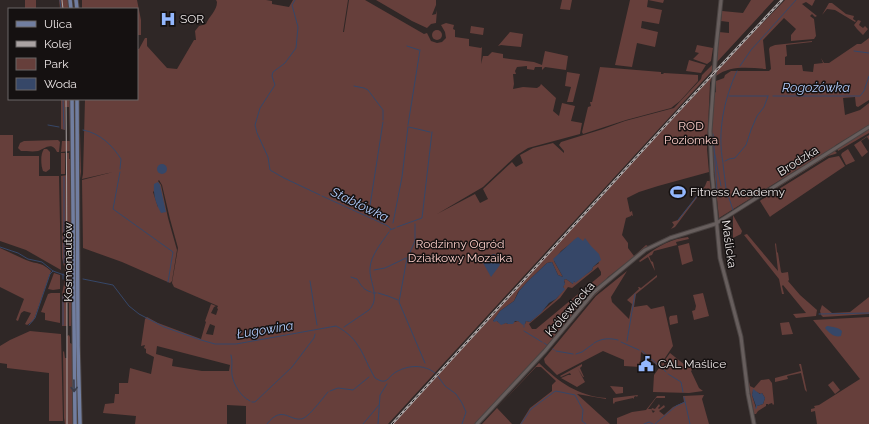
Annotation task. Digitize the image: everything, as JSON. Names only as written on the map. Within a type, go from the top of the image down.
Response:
[{"type":"main road","name":"Kosmonautów","points":[[72,100],[75,424]]},
{"type":"main road","name":"Kosmonautów","points":[[77,100],[78,346],[80,424]]},
{"type":"street","name":"Maślicka","points":[[721,0],[710,140],[720,258],[741,339],[748,394],[754,424]]},
{"type":"street","name":"Brodzka","points":[[717,223],[869,127]]},
{"type":"street","name":"Królewiecka","points":[[477,424],[535,362],[598,289],[635,258],[653,245],[673,236],[717,223]]},
{"type":"green space","points":[[25,0],[36,0],[36,8],[25,8]]},
{"type":"green space","points":[[59,0],[69,0],[69,8],[60,8]]},
{"type":"green space","points":[[82,0],[137,0],[141,20],[141,35],[138,35],[138,8],[82,8]]},
{"type":"green space","name":"Rodzinny Ogród Działkowy Mozaika","points":[[216,0],[266,0],[272,1],[272,4],[289,7],[293,0],[348,0],[344,32],[349,0],[365,0],[424,34],[427,33],[431,41],[437,43],[442,42],[446,38],[445,32],[441,25],[446,23],[454,25],[453,29],[455,30],[455,37],[469,39],[469,46],[482,47],[481,64],[483,56],[488,56],[492,52],[503,54],[503,58],[534,62],[542,65],[545,51],[568,56],[566,70],[545,67],[542,70],[542,67],[535,67],[534,70],[527,69],[527,66],[517,67],[515,71],[516,74],[513,74],[513,89],[523,87],[537,88],[541,84],[556,98],[553,111],[559,116],[562,103],[575,106],[571,121],[582,123],[580,134],[528,148],[517,155],[483,187],[437,214],[475,194],[480,203],[488,199],[483,189],[512,162],[516,167],[523,163],[520,155],[533,148],[553,143],[564,153],[559,145],[561,142],[625,121],[674,108],[712,65],[712,71],[388,424],[246,424],[246,406],[227,405],[227,424],[135,424],[136,416],[103,413],[105,404],[114,403],[115,394],[119,394],[119,383],[128,383],[130,368],[151,374],[154,357],[146,353],[146,349],[144,348],[145,345],[141,346],[145,319],[147,317],[158,323],[201,339],[211,304],[216,306],[211,313],[216,315],[218,306],[174,287],[172,283],[178,248],[162,185],[159,180],[158,181],[161,185],[177,250],[172,281],[170,283],[122,262],[83,248],[82,180],[113,172],[82,179],[85,100],[138,100],[138,49],[145,38],[147,38],[147,46],[167,68],[177,69],[194,40],[196,40],[195,31],[199,26],[206,24],[217,5]],"holes":[[[160,185],[158,207],[153,192]],[[210,324],[215,326],[213,335],[206,334]],[[157,346],[230,365],[229,371],[202,371],[172,366],[173,359],[156,354]]]},
{"type":"green space","points":[[376,0],[436,0],[436,5],[432,15],[436,14],[437,10],[436,23],[431,24],[427,28]]},
{"type":"green space","points":[[562,0],[572,0],[570,10],[560,9]]},
{"type":"green space","points":[[630,0],[648,0],[647,7],[662,10],[659,24],[642,21],[641,28],[658,32],[655,47],[637,43],[632,67],[615,65]]},
{"type":"green space","points":[[648,0],[664,0],[663,3]]},
{"type":"green space","points":[[751,0],[774,0],[717,62],[716,66],[719,32],[729,33],[729,22],[721,21],[722,11],[743,13]]},
{"type":"green space","points":[[785,0],[815,0],[812,6],[806,2],[802,4],[817,16],[815,17],[812,14],[810,16],[814,19],[816,36],[814,39],[791,41],[791,35],[796,29],[784,18],[763,40],[766,69],[734,69],[722,72],[716,76],[716,71]]},
{"type":"green space","points":[[829,3],[832,3],[846,14],[854,16],[853,19],[856,21],[855,22],[835,10],[827,9],[822,15]]},
{"type":"green space","points":[[858,20],[861,21],[859,25],[863,28],[865,26],[868,29],[863,35],[854,25]]},
{"type":"green space","points":[[471,26],[484,28],[483,35],[470,33]]},
{"type":"green space","points":[[435,30],[439,30],[441,31],[441,39],[435,40],[432,37],[432,33]]},
{"type":"green space","points":[[510,32],[523,34],[521,47],[498,46]]},
{"type":"green space","points":[[869,38],[869,100],[858,107],[856,106],[855,97],[843,98],[845,115],[860,110],[869,103],[869,125],[719,218],[711,142],[716,81],[724,78],[725,75],[731,71],[769,71],[771,69],[769,49],[775,45],[812,41],[786,45],[787,56],[785,57],[785,65],[802,65],[803,71],[813,72],[814,64],[823,63],[821,58],[824,63],[829,63],[857,44],[861,44]]},
{"type":"green space","points":[[697,45],[713,48],[711,61],[707,64],[693,59],[699,53],[695,52]]},
{"type":"green space","points":[[689,60],[706,65],[701,73],[686,71]]},
{"type":"green space","points":[[600,67],[661,72],[661,74],[698,75],[698,81],[680,101],[671,108],[626,120],[583,134],[582,132],[588,107],[591,106],[590,102],[592,102]]},
{"type":"green space","points":[[567,72],[580,74],[573,102],[567,102],[571,87],[565,86]]},
{"type":"green space","name":"ROD Poziomka","points":[[712,76],[710,83],[707,149],[709,172],[639,192],[627,198],[630,212],[632,211],[633,216],[631,215],[626,218],[622,235],[628,243],[628,248],[634,256],[646,245],[648,246],[608,277],[550,343],[475,424],[392,424]],"holes":[[[578,238],[599,263],[593,267],[592,270],[575,282],[573,281],[573,284],[566,279],[564,280],[564,289],[558,297],[530,322],[526,321],[525,324],[518,321],[508,324],[501,324],[497,321],[493,321],[500,311],[514,301],[518,292],[547,263],[552,262],[558,275],[563,277],[554,261],[561,251]],[[598,267],[601,275],[536,329],[532,329],[529,324],[560,298],[568,287],[572,288]]]},
{"type":"green space","points":[[61,100],[71,100],[70,129],[69,107],[65,107],[65,130],[61,129]]},
{"type":"green space","points":[[869,128],[869,133],[838,151],[837,148]]},
{"type":"green space","points":[[78,133],[80,134],[80,179]]},
{"type":"green space","points":[[0,135],[13,135],[13,156],[39,156],[39,176],[59,176],[61,270],[26,250],[0,241]]},
{"type":"green space","points":[[869,135],[869,140],[867,137],[861,141],[868,152],[862,157],[854,145]]},
{"type":"green space","points":[[58,140],[60,142],[59,152],[50,146],[38,151],[21,151],[18,148],[20,143],[24,141]]},
{"type":"green space","points":[[62,141],[70,141],[70,151],[61,152]]},
{"type":"green space","points":[[74,142],[76,179],[76,325]]},
{"type":"green space","points":[[44,149],[47,149],[50,152],[50,169],[46,172],[43,171],[41,163],[41,157]]},
{"type":"green space","points":[[848,149],[855,161],[846,165],[841,155]]},
{"type":"green space","points":[[834,150],[837,153],[828,156],[769,193],[768,192]]},
{"type":"green space","points":[[61,153],[65,153],[65,174],[61,174]]},
{"type":"green space","points":[[66,153],[69,153],[69,159],[71,159],[71,326],[69,326],[69,303],[67,303],[67,326],[62,326],[62,294],[66,274],[62,258],[61,176],[67,175]]},
{"type":"green space","points":[[839,156],[845,166],[770,217],[760,201],[761,200],[829,158]]},
{"type":"green space","points":[[707,181],[710,181],[711,190],[702,191],[675,227],[671,229],[674,225],[672,222],[678,220],[705,186]]},
{"type":"green space","points":[[733,215],[742,231],[741,234],[733,238]]},
{"type":"green space","points":[[747,234],[778,271],[776,243],[781,272],[788,272],[788,281],[800,295],[817,310],[816,316],[796,318],[793,314],[806,313],[783,285],[784,294],[782,294],[779,279],[744,235]]},
{"type":"green space","points":[[688,237],[689,239],[676,242],[677,245],[654,251],[652,255],[649,256],[653,262],[655,271],[648,257],[640,262],[639,261],[662,245],[674,240]]},
{"type":"green space","points":[[689,243],[693,261],[682,265],[678,246]]},
{"type":"green space","points":[[0,248],[26,260],[41,264],[51,271],[35,317],[33,321],[27,325],[25,324],[31,313],[24,311],[21,313],[18,321],[16,320],[24,299],[0,287]]},
{"type":"green space","points":[[623,270],[594,296],[540,360],[593,295]]},
{"type":"green space","points":[[627,271],[611,297],[612,302],[629,319],[632,304],[627,300],[639,289],[638,287],[641,288],[657,275],[657,277],[636,294],[634,307],[647,305],[651,309],[664,306],[673,346],[659,367],[641,352],[640,367],[624,366],[624,360],[603,351],[557,375],[545,363],[544,359],[596,296]]},
{"type":"green space","points":[[54,273],[60,275],[60,289],[48,289]]},
{"type":"green space","points":[[60,293],[60,323],[45,320],[45,313],[41,312],[48,294]]},
{"type":"green space","points":[[703,293],[709,316],[694,320],[692,311],[695,310],[696,306],[693,295]]},
{"type":"green space","points":[[869,297],[869,314],[823,317],[821,315],[820,311],[822,305],[832,313],[850,312]]},
{"type":"green space","points":[[677,315],[678,323],[670,325],[670,316]]},
{"type":"green space","points":[[869,317],[869,424],[817,424],[815,411],[811,412],[811,409],[815,408],[814,406],[819,405],[860,379],[813,320]]},
{"type":"green space","points":[[789,322],[793,334],[782,335],[780,323]]},
{"type":"green space","points":[[30,331],[61,334],[63,421],[49,421],[49,373],[7,368],[7,364],[0,363],[0,346]]},
{"type":"green space","points":[[69,335],[70,343],[72,344],[73,349],[73,424],[65,424],[63,352],[64,351],[65,358],[67,358],[67,336]]},
{"type":"green space","points":[[670,353],[685,365],[690,363],[691,371],[699,388],[703,391],[689,393],[653,392],[654,375]]},
{"type":"green space","points":[[76,356],[79,424],[76,424]]},
{"type":"green space","points":[[539,363],[570,387],[596,397],[606,398],[606,399],[577,394],[610,424],[520,424],[530,408],[552,391],[552,385],[556,381],[541,367],[536,367],[497,408],[512,424],[482,424]]},
{"type":"green space","points":[[582,364],[580,368],[584,377],[578,369],[585,382],[577,387],[561,378],[571,375],[570,373],[561,377],[560,376]]},
{"type":"green space","points":[[799,364],[801,364],[807,392],[805,390],[801,373],[787,376],[788,379],[775,382],[775,378],[801,371]]},
{"type":"green space","points":[[769,379],[772,383],[774,404],[766,404],[766,406],[754,414],[748,382],[749,387],[749,382],[750,386],[754,388],[761,380]],"holes":[[[754,391],[761,394],[762,393],[765,398],[763,404],[757,406],[756,408],[752,395]]]},
{"type":"green space","points":[[833,381],[840,390],[835,394],[828,385]]},
{"type":"green space","points":[[610,386],[623,387],[623,393],[616,394]]},
{"type":"green space","points":[[638,395],[637,397],[634,397],[634,399],[613,403],[613,398]]},
{"type":"green space","points":[[704,395],[702,399],[709,424],[617,424],[617,418],[632,412],[646,410],[657,396],[665,396],[665,398],[656,398],[648,409],[655,409],[659,404],[659,409],[664,405],[665,407],[659,411],[664,415],[673,407],[684,402],[683,396]]},
{"type":"water","points":[[160,164],[164,164],[166,165],[166,173],[160,174],[157,171],[157,167]]},
{"type":"water","points":[[158,182],[166,212],[161,213],[154,196],[154,184]]},
{"type":"water","points":[[578,237],[583,241],[585,238],[599,254],[601,260],[593,267],[592,270],[575,283],[574,281],[573,284],[566,279],[564,280],[565,284],[563,287],[565,289],[530,322],[526,321],[523,325],[518,321],[515,321],[513,324],[506,323],[501,325],[497,321],[493,321],[500,311],[514,301],[519,291],[547,263],[552,262],[558,275],[563,277],[553,259]]},
{"type":"water","points":[[495,254],[500,265],[491,277],[482,261]]},
{"type":"water","points":[[827,326],[835,327],[842,331],[841,336],[834,336],[825,328]]},
{"type":"water","points":[[753,389],[760,394],[762,393],[765,398],[763,404],[757,406],[755,409],[756,406],[752,395]]},
{"type":"waterway","points":[[60,0],[61,8]]},
{"type":"waterway","name":"Stabłówka","points":[[295,0],[292,5],[298,27],[296,48],[285,63],[273,72],[272,76],[275,85],[260,108],[255,125],[268,157],[270,170],[320,195]]},
{"type":"waterway","points":[[740,66],[751,50],[796,0]]},
{"type":"waterway","points":[[407,46],[419,50]]},
{"type":"waterway","points":[[408,125],[420,50]]},
{"type":"waterway","points":[[854,51],[869,53]]},
{"type":"waterway","points":[[723,163],[721,151],[721,128],[728,93],[737,71]]},
{"type":"waterway","name":"Rogożówka","points":[[773,96],[860,96],[864,91],[869,76]]},
{"type":"waterway","points":[[354,86],[368,90],[383,110],[383,120]]},
{"type":"waterway","name":"Rogożówka","points":[[729,96],[768,96]]},
{"type":"waterway","points":[[725,161],[735,158],[746,145],[757,116],[764,107],[768,96]]},
{"type":"waterway","points":[[63,100],[64,129]]},
{"type":"waterway","points":[[369,212],[383,122]]},
{"type":"waterway","points":[[48,125],[59,127]]},
{"type":"waterway","points":[[393,223],[402,177],[408,127]]},
{"type":"waterway","points":[[409,127],[430,132]]},
{"type":"waterway","points":[[83,130],[100,137],[114,149],[121,159],[120,169]]},
{"type":"waterway","points":[[397,227],[422,218],[432,132]]},
{"type":"waterway","points":[[713,134],[717,190]]},
{"type":"waterway","points":[[714,150],[721,186]]},
{"type":"waterway","points":[[723,164],[726,189],[733,210]]},
{"type":"waterway","points":[[120,172],[113,209],[173,252],[168,282]]},
{"type":"waterway","points":[[64,177],[64,263]]},
{"type":"waterway","name":"Stabłówka","points":[[322,196],[388,226],[391,229]]},
{"type":"waterway","points":[[678,220],[697,196]]},
{"type":"waterway","points":[[415,224],[415,241],[407,258],[399,302],[425,363]]},
{"type":"waterway","name":"Stabłówka","points":[[390,230],[395,228]]},
{"type":"waterway","name":"Stabłówka","points":[[344,327],[369,310],[372,305],[374,300],[374,290],[370,273],[372,258],[389,232]]},
{"type":"waterway","name":"Ługowina","points":[[0,247],[18,253],[28,259],[42,262],[53,271],[64,275]]},
{"type":"waterway","points":[[374,270],[385,268],[406,258]]},
{"type":"waterway","points":[[29,325],[35,318],[50,274],[53,271]]},
{"type":"waterway","name":"Ługowina","points":[[63,274],[63,279]]},
{"type":"waterway","points":[[351,277],[357,279],[364,289],[371,292]]},
{"type":"waterway","name":"Ługowina","points":[[83,279],[113,285],[129,306],[139,314],[164,327],[215,344],[236,344],[336,326],[356,342],[375,378],[379,380],[385,381],[396,372],[416,366],[426,368],[435,373]]},
{"type":"waterway","points":[[310,281],[317,325]]},
{"type":"waterway","points":[[378,293],[398,300]]},
{"type":"waterway","points":[[627,341],[635,294]]},
{"type":"waterway","points":[[63,296],[63,325]]},
{"type":"waterway","points":[[819,314],[869,313]]},
{"type":"waterway","points":[[524,331],[542,342]]},
{"type":"waterway","points":[[252,402],[255,402],[292,367],[314,338],[315,334]]},
{"type":"waterway","points":[[594,343],[606,339],[618,340]]},
{"type":"waterway","points":[[621,342],[639,350]]},
{"type":"waterway","points":[[576,354],[582,352],[593,344]]},
{"type":"waterway","points":[[556,351],[573,354]]},
{"type":"waterway","points":[[642,351],[658,365]]},
{"type":"waterway","points":[[231,355],[234,383],[240,393],[250,401]]},
{"type":"waterway","points":[[661,367],[666,372]]},
{"type":"waterway","points":[[668,374],[681,382],[683,392]]},
{"type":"waterway","name":"Ługowina","points":[[437,375],[445,386],[456,394],[462,403],[466,412],[462,424]]},
{"type":"waterway","points":[[330,391],[338,388],[353,390],[369,377]]},
{"type":"waterway","points":[[378,424],[380,395],[387,384]]},
{"type":"waterway","name":"Ługowina","points":[[521,424],[531,409],[556,391],[575,395],[583,410],[582,421],[586,424]]},
{"type":"waterway","points":[[267,424],[273,418],[282,414],[295,419],[304,418],[328,392]]},
{"type":"waterway","points":[[684,397],[690,424]]},
{"type":"waterway","points":[[655,424],[676,406],[685,402]]},
{"type":"waterway","points":[[363,424],[379,405]]},
{"type":"waterway","name":"Ługowina","points":[[644,424],[649,422],[653,424]]},
{"type":"tram line","points":[[62,0],[63,8]]},
{"type":"tram line","points":[[66,100],[67,424]]},
{"type":"railway","points":[[392,424],[782,0]]},
{"type":"place","name":"SOR","points":[[168,19]]},
{"type":"place","name":"Fitness Academy","points":[[678,192]]},
{"type":"place","name":"CAL Maślice","points":[[646,364]]}]
